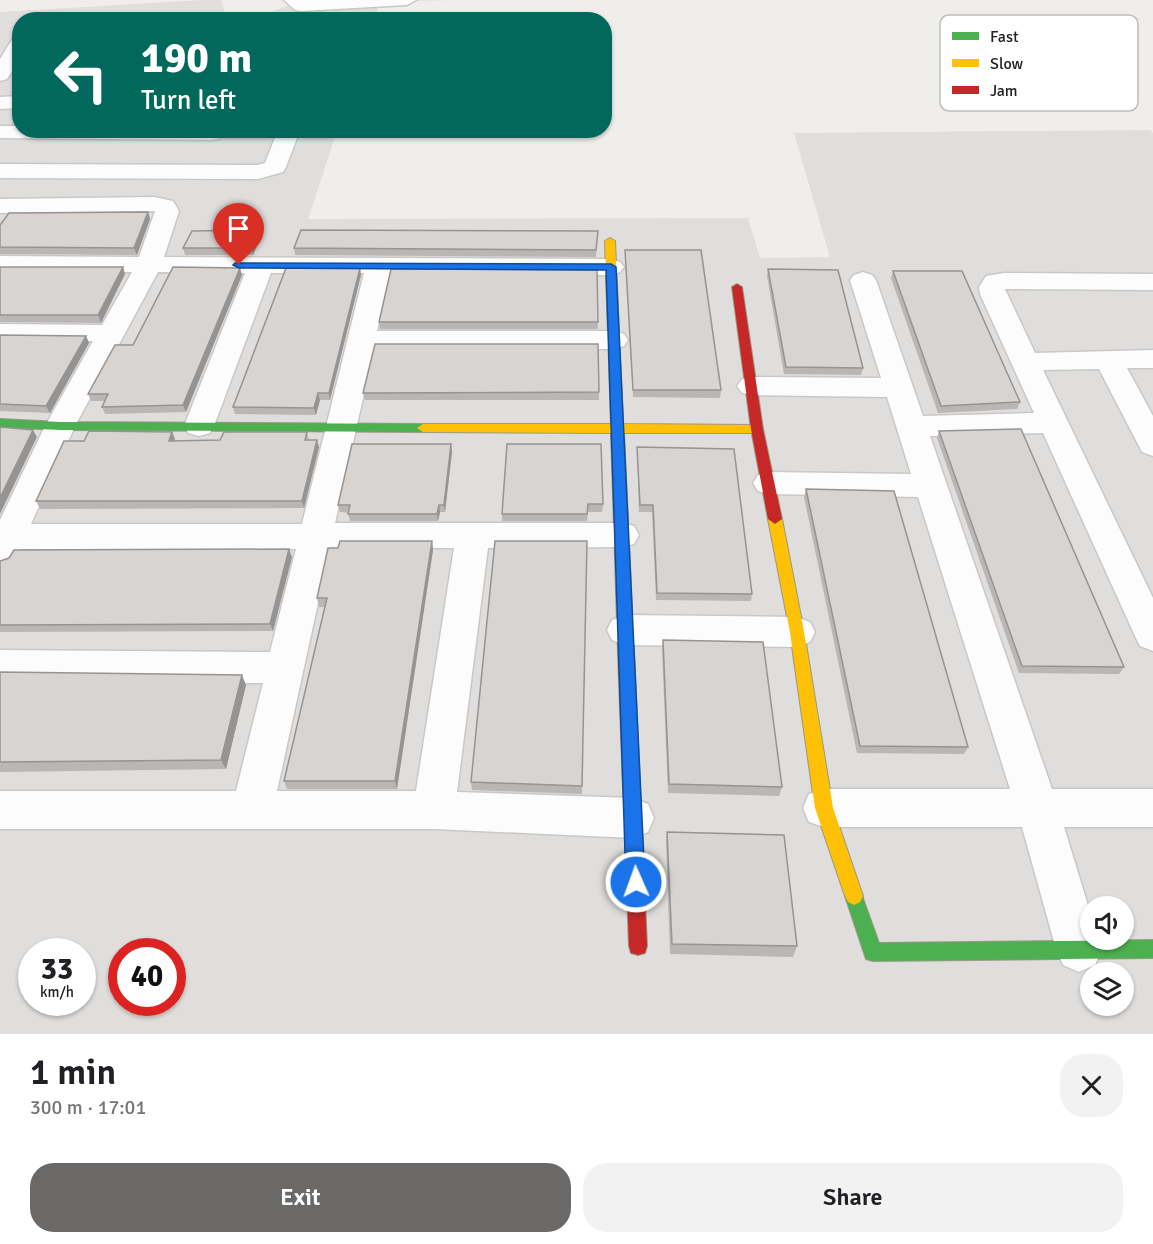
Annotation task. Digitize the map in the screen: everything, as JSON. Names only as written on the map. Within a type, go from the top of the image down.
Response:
[{"type":"street","points":[[293,0],[301,6],[323,11]]},
{"type":"street","points":[[308,12],[407,0]]},
{"type":"street","points":[[0,75],[12,55]]},
{"type":"street","points":[[193,172],[209,138]]},
{"type":"street","points":[[0,171],[266,171],[275,167],[286,138]]},
{"type":"street","points":[[0,206],[154,204],[165,206],[167,211],[149,265],[60,426],[5,546],[316,536],[622,535]]},
{"type":"street","points":[[610,241],[638,946]]},
{"type":"street","points":[[0,264],[611,267]]},
{"type":"street","points":[[199,426],[261,265]]},
{"type":"street","points":[[252,810],[379,265]]},
{"type":"street","points":[[863,280],[1037,807],[1079,950]]},
{"type":"street","points":[[1153,282],[995,282],[992,287],[993,294],[1052,423],[1153,636]]},
{"type":"street","points":[[737,286],[757,429],[797,632],[824,808],[873,952],[1153,949]]},
{"type":"street","points":[[0,332],[110,333]]},
{"type":"street","points":[[361,340],[614,340]]},
{"type":"street","points":[[1025,362],[1153,359]]},
{"type":"street","points":[[1109,361],[1153,445]]},
{"type":"street","points":[[752,386],[899,388]]},
{"type":"street","points":[[0,423],[60,426],[757,429]]},
{"type":"street","points":[[911,426],[1052,423]]},
{"type":"street","points":[[769,483],[931,486]]},
{"type":"street","points":[[434,810],[473,535]]},
{"type":"street","points":[[625,630],[797,632]]},
{"type":"street","points":[[0,666],[285,668]]},
{"type":"street","points":[[824,808],[1153,808]]},
{"type":"street","points":[[0,810],[434,810],[633,818]]},
{"type":"shaded area","points":[[221,0],[225,12],[12,12],[12,138],[335,138],[308,219],[748,218],[760,258],[830,257],[794,133],[1150,130],[1153,133],[1153,1034],[0,1034],[0,12]]},
{"type":"shaded area","points":[[304,0],[452,0],[380,2],[377,12],[271,12]]},
{"type":"building","points":[[148,212],[134,248],[0,247],[0,225],[9,213]]},
{"type":"building","points":[[259,230],[251,248],[183,248],[192,231]]},
{"type":"building","points":[[301,230],[598,231],[596,250],[294,248]]},
{"type":"building","points":[[625,250],[701,250],[721,390],[633,390]]},
{"type":"building","points":[[0,267],[123,267],[98,315],[0,315]]},
{"type":"building","points":[[173,267],[240,268],[183,405],[102,407],[108,394],[88,394],[115,345],[133,345]]},
{"type":"building","points":[[286,268],[360,268],[329,393],[318,393],[314,408],[233,407]]},
{"type":"building","points":[[391,269],[597,270],[598,322],[379,322]]},
{"type":"building","points":[[768,269],[838,270],[863,368],[786,367]]},
{"type":"building","points":[[893,271],[962,271],[1020,402],[941,406]]},
{"type":"building","points":[[0,335],[86,336],[46,406],[0,404]]},
{"type":"building","points":[[375,344],[598,344],[599,392],[363,393]]},
{"type":"building","points":[[0,427],[33,430],[0,498]]},
{"type":"building","points":[[1021,429],[1124,667],[1022,666],[939,431]]},
{"type":"building","points":[[89,431],[172,432],[169,441],[220,440],[224,432],[307,432],[305,440],[317,440],[302,501],[36,501],[64,441],[84,441]]},
{"type":"building","points":[[352,444],[451,444],[444,505],[439,505],[437,514],[348,514],[350,505],[338,505]]},
{"type":"building","points":[[507,444],[601,444],[603,504],[588,504],[587,514],[502,514]]},
{"type":"building","points":[[637,447],[734,449],[752,594],[657,593],[653,505],[640,505]]},
{"type":"building","points":[[806,489],[894,491],[968,747],[860,746]]},
{"type":"building","points":[[340,541],[432,541],[395,781],[284,781],[327,598],[317,598],[328,548],[338,548]]},
{"type":"building","points":[[495,541],[587,541],[582,786],[471,782]]},
{"type":"building","points":[[289,549],[270,624],[0,625],[0,561],[9,558],[14,550]]},
{"type":"building","points":[[663,640],[763,642],[782,787],[669,784]]},
{"type":"building","points":[[0,672],[242,675],[221,760],[0,762]]},
{"type":"building","points":[[667,832],[784,835],[797,946],[672,944]]},
{"type":"traffic: fast","points":[[0,423],[60,426],[423,428]]},
{"type":"traffic: fast","points":[[854,896],[873,952],[1153,949]]},
{"type":"traffic: slow","points":[[610,241],[626,653]]},
{"type":"traffic: slow","points":[[423,428],[757,429]]},
{"type":"traffic: slow","points":[[775,519],[797,632],[824,808],[854,896]]},
{"type":"traffic: jam","points":[[737,287],[757,429],[775,519]]},
{"type":"traffic: jam","points":[[626,653],[638,946]]},
{"type":"route","points":[[239,265],[611,267],[636,882]]}]
